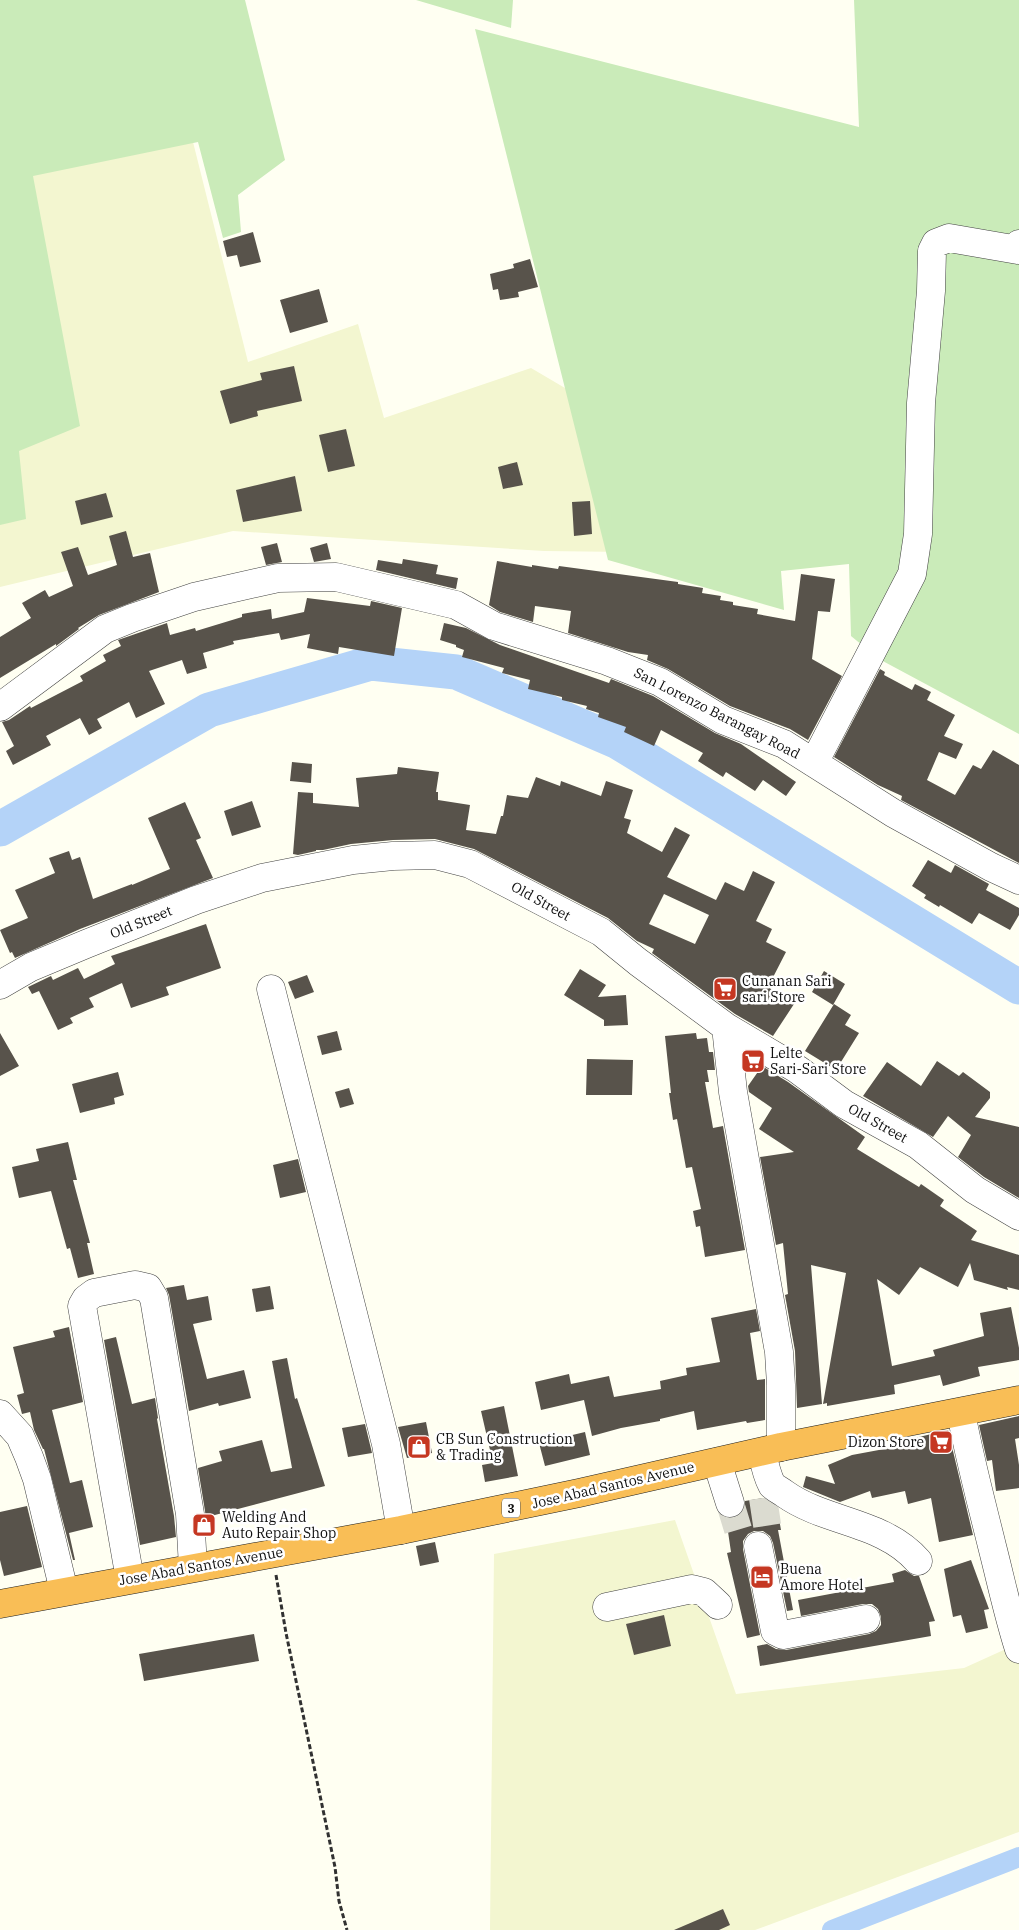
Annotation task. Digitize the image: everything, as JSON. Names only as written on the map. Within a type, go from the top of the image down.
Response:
[{"type":"highway","name":"Jose Abad Santos Avenue","points":[[0,1604],[401,1530],[560,1498],[766,1451],[1019,1400]]},
{"type":"street","points":[[814,763],[912,574],[918,534],[921,403],[931,292],[932,251],[936,243],[948,238],[1018,250],[1019,244]]},
{"type":"street","name":"San Lorenzo Barangay Road","points":[[0,707],[105,629],[132,618],[194,597],[278,578],[336,577],[456,605],[494,626],[607,661],[660,682],[724,720],[784,744],[892,813],[991,868],[1019,880]]},
{"type":"street","name":"Old Street","points":[[0,985],[31,967],[86,944],[196,900],[262,878],[353,860],[393,856],[435,855],[470,864],[601,932],[726,1027],[797,1070],[844,1104],[918,1146],[975,1190],[1019,1216]]},
{"type":"street","points":[[271,989],[386,1444],[401,1530]]},
{"type":"street","points":[[726,1027],[732,1092],[779,1352],[781,1385],[766,1451],[763,1498]]},
{"type":"street","points":[[130,1579],[82,1306],[86,1299],[94,1293],[135,1285],[148,1288],[154,1298],[190,1514],[193,1567]]},
{"type":"street","points":[[961,1412],[965,1438],[1009,1619],[1019,1650]]},
{"type":"street","points":[[0,1414],[20,1436],[37,1479],[64,1591]]},
{"type":"street","points":[[766,1451],[773,1486],[792,1499],[835,1518],[866,1527],[893,1540],[908,1550],[918,1561]]},
{"type":"street","points":[[717,1462],[730,1503]]},
{"type":"street","points":[[755,1538],[775,1631],[779,1634],[783,1635],[866,1619]]},
{"type":"street","points":[[607,1607],[692,1589],[704,1592],[718,1605]]},
{"type":"path","points":[[278,1588],[336,1868],[339,1901],[346,1930]]},
{"type":"green space","points":[[0,0],[245,0],[285,160],[238,195],[241,232],[223,238],[198,142],[33,176],[80,426],[19,451],[26,519],[0,525]]},
{"type":"green space","points":[[416,0],[513,0],[511,28]]},
{"type":"green space","points":[[854,0],[1019,0],[1019,734],[879,659],[851,636],[849,564],[781,571],[784,610],[608,560],[475,29],[859,127]]},
{"type":"green space","points":[[192,138],[248,362],[358,324],[384,418],[531,368],[599,408],[626,552],[544,551],[233,531],[0,587],[0,522],[16,447],[31,173]]},
{"type":"green space","points":[[675,1520],[736,1694],[964,1668],[1019,1643],[1019,1832],[755,1930],[490,1930],[494,1554]]},
{"type":"building","points":[[253,232],[261,262],[240,267],[237,255],[227,257],[223,241]]},
{"type":"building","points":[[530,259],[538,287],[518,292],[519,297],[500,300],[498,289],[493,290],[490,274],[514,268],[513,264]]},
{"type":"building","points":[[319,289],[328,322],[290,333],[280,300]]},
{"type":"building","points":[[294,366],[302,401],[257,411],[258,416],[230,424],[220,391],[262,380],[260,373]]},
{"type":"building","points":[[346,429],[355,466],[328,472],[319,435]]},
{"type":"building","points":[[517,462],[523,485],[503,489],[498,467]]},
{"type":"building","points":[[295,476],[302,511],[243,522],[236,490]]},
{"type":"building","points":[[106,493],[113,517],[81,525],[75,501]]},
{"type":"building","points":[[590,501],[592,534],[574,536],[572,502]]},
{"type":"building","points":[[126,531],[133,557],[150,553],[159,592],[99,615],[78,628],[56,646],[56,644],[0,678],[0,637],[31,618],[22,603],[45,590],[49,597],[73,586],[61,552],[78,547],[88,575],[117,565],[109,536]]},
{"type":"building","points":[[277,543],[282,562],[266,565],[261,547]]},
{"type":"building","points":[[327,543],[331,559],[314,562],[310,548]]},
{"type":"building","points":[[403,559],[438,565],[436,574],[458,578],[456,589],[376,570],[378,560],[402,564]]},
{"type":"building","points":[[497,561],[532,567],[532,565],[558,569],[559,566],[678,582],[678,584],[703,588],[702,593],[721,596],[720,600],[733,602],[733,605],[758,609],[757,614],[795,621],[801,574],[835,579],[830,612],[818,611],[812,659],[842,676],[808,740],[790,729],[730,706],[668,669],[647,660],[648,655],[628,652],[568,633],[571,611],[535,606],[533,622],[500,612],[489,605]]},
{"type":"building","points":[[307,598],[370,606],[371,601],[402,608],[394,656],[339,647],[338,654],[307,648],[310,634],[281,640],[279,633],[233,641],[234,644],[203,653],[207,668],[187,674],[182,660],[149,671],[165,704],[136,718],[129,702],[97,719],[102,728],[89,735],[80,718],[46,736],[51,745],[13,765],[6,751],[14,746],[2,722],[9,720],[30,706],[31,708],[83,681],[80,676],[106,661],[103,655],[121,646],[118,640],[167,623],[170,635],[195,628],[196,631],[242,617],[242,614],[271,609],[272,619],[304,612]]},
{"type":"building","points":[[444,623],[466,628],[500,645],[609,683],[611,679],[653,696],[715,733],[741,744],[796,782],[786,796],[763,780],[755,791],[726,772],[723,777],[698,761],[703,753],[661,730],[654,746],[624,732],[626,727],[598,717],[599,713],[586,709],[587,706],[562,700],[562,697],[528,689],[530,680],[502,673],[504,668],[462,657],[464,650],[456,647],[456,645],[440,640]]},
{"type":"building","points":[[880,669],[885,672],[884,675],[912,690],[915,684],[931,692],[927,700],[955,715],[944,736],[963,744],[956,759],[939,752],[927,780],[955,795],[973,765],[981,769],[993,750],[1019,765],[1019,863],[901,800],[902,796],[878,785],[834,757]]},
{"type":"building","points":[[292,762],[312,764],[311,783],[290,781]]},
{"type":"building","points":[[398,767],[439,772],[436,792],[438,792],[438,800],[470,805],[466,830],[496,834],[501,816],[503,816],[507,795],[528,798],[536,777],[560,786],[561,781],[601,796],[606,781],[633,790],[624,818],[631,820],[627,833],[662,852],[675,827],[690,835],[667,877],[716,900],[725,882],[744,891],[753,871],[775,882],[756,921],[772,929],[766,942],[786,952],[768,987],[794,1004],[773,1036],[735,1014],[652,953],[654,949],[637,941],[608,918],[474,849],[435,839],[393,840],[351,844],[298,855],[293,854],[298,792],[313,793],[313,803],[359,807],[356,778],[397,774]],"holes":[[[664,894],[709,915],[695,944],[649,924]]]},
{"type":"building","points":[[252,801],[261,827],[232,836],[224,811]]},
{"type":"building","points":[[185,802],[201,838],[196,840],[213,878],[80,929],[15,958],[12,952],[10,953],[0,930],[28,918],[15,890],[55,873],[49,858],[69,851],[72,860],[80,857],[93,899],[132,885],[170,869],[148,818]]},
{"type":"building","points":[[928,860],[951,873],[955,865],[989,884],[986,890],[1019,908],[1019,915],[1010,930],[979,913],[972,924],[924,898],[926,895],[912,886]]},
{"type":"building","points":[[206,924],[221,968],[166,987],[169,995],[131,1008],[122,983],[89,998],[94,1007],[70,1018],[73,1023],[58,1030],[39,991],[32,994],[28,987],[51,976],[53,980],[78,968],[84,979],[115,964],[111,956]]},
{"type":"building","points":[[580,969],[606,985],[598,997],[626,995],[628,1025],[604,1026],[604,1020],[564,995]]},
{"type":"building","points":[[824,971],[845,984],[833,1005],[812,992]]},
{"type":"building","points":[[307,975],[314,992],[295,999],[288,982]]},
{"type":"building","points":[[834,1004],[851,1015],[845,1025],[859,1033],[836,1070],[805,1051]]},
{"type":"building","points":[[337,1031],[342,1050],[322,1055],[317,1036]]},
{"type":"building","points":[[0,1033],[19,1066],[0,1076]]},
{"type":"building","points":[[696,1033],[697,1039],[707,1038],[709,1052],[713,1052],[715,1070],[707,1070],[709,1082],[705,1082],[713,1128],[723,1126],[745,1250],[705,1257],[700,1226],[696,1227],[693,1211],[701,1209],[692,1167],[686,1168],[677,1119],[673,1120],[665,1036]]},
{"type":"building","points":[[587,1059],[633,1060],[632,1095],[586,1095]]},
{"type":"building","points":[[937,1061],[959,1076],[963,1072],[990,1092],[990,1098],[975,1117],[1019,1127],[1019,1198],[984,1177],[958,1157],[971,1135],[948,1116],[933,1137],[863,1096],[887,1062],[921,1086]]},
{"type":"building","points":[[762,1066],[788,1082],[865,1137],[857,1149],[919,1187],[921,1184],[944,1200],[940,1206],[977,1231],[971,1240],[1019,1255],[1019,1290],[1007,1287],[1008,1290],[974,1280],[970,1263],[958,1287],[920,1267],[899,1295],[877,1279],[892,1366],[935,1356],[933,1350],[984,1336],[980,1313],[1011,1307],[1019,1348],[1019,1360],[978,1367],[980,1376],[943,1386],[940,1375],[894,1385],[895,1394],[827,1406],[827,1403],[823,1404],[846,1273],[811,1265],[822,1404],[797,1408],[795,1351],[785,1295],[788,1294],[783,1243],[776,1245],[760,1157],[794,1152],[759,1129],[772,1108],[749,1092],[748,1086]]},
{"type":"building","points":[[118,1072],[124,1095],[114,1098],[115,1104],[80,1113],[72,1084]]},
{"type":"building","points":[[349,1088],[354,1104],[340,1108],[335,1092]]},
{"type":"building","points":[[68,1142],[77,1180],[73,1180],[90,1243],[87,1243],[94,1274],[78,1278],[70,1248],[67,1249],[51,1191],[19,1198],[12,1167],[39,1161],[36,1149]]},
{"type":"building","points":[[298,1159],[306,1192],[280,1198],[273,1165]]},
{"type":"building","points":[[184,1285],[187,1300],[208,1296],[212,1320],[193,1324],[207,1379],[244,1370],[251,1398],[219,1406],[218,1403],[189,1411],[169,1295],[166,1288]]},
{"type":"building","points":[[270,1286],[274,1309],[256,1312],[252,1289]]},
{"type":"building","points":[[756,1309],[760,1331],[750,1333],[757,1380],[765,1379],[765,1420],[747,1423],[746,1421],[697,1430],[694,1411],[660,1419],[660,1421],[621,1428],[592,1436],[584,1400],[541,1410],[535,1382],[569,1374],[571,1384],[609,1376],[614,1397],[661,1389],[660,1381],[687,1375],[686,1368],[720,1362],[711,1318]]},
{"type":"building","points":[[69,1327],[83,1402],[52,1410],[70,1483],[82,1480],[93,1527],[69,1533],[75,1560],[73,1560],[44,1449],[34,1430],[30,1412],[22,1414],[17,1395],[24,1393],[13,1347],[55,1337],[53,1331]]},
{"type":"building","points":[[116,1337],[132,1404],[155,1398],[174,1516],[176,1537],[140,1545],[104,1340]]},
{"type":"building","points":[[287,1358],[295,1399],[297,1398],[325,1486],[211,1516],[213,1529],[207,1530],[198,1468],[222,1461],[219,1451],[262,1440],[271,1472],[292,1468],[272,1361]]},
{"type":"building","points":[[504,1406],[518,1476],[485,1482],[482,1465],[493,1463],[481,1411]]},
{"type":"building","points":[[1019,1416],[1019,1438],[1015,1439],[1019,1465],[1019,1488],[996,1491],[992,1460],[987,1461],[979,1425]]},
{"type":"building","points":[[426,1422],[432,1453],[407,1458],[398,1427]]},
{"type":"building","points":[[365,1424],[372,1453],[348,1457],[342,1428]]},
{"type":"building","points":[[948,1430],[973,1535],[939,1542],[931,1498],[908,1504],[905,1491],[872,1498],[870,1491],[840,1502],[803,1487],[806,1476],[835,1484],[828,1465],[852,1455],[895,1447],[894,1443]]},
{"type":"building","points":[[585,1432],[590,1455],[545,1466],[539,1443]]},
{"type":"building","points":[[763,1498],[777,1507],[781,1530],[778,1530],[793,1610],[787,1611],[770,1536],[763,1531],[754,1531],[748,1534],[743,1541],[743,1549],[760,1635],[747,1638],[727,1553],[731,1552],[726,1518],[734,1518],[741,1514],[745,1507],[745,1501]]},
{"type":"building","points":[[27,1506],[42,1567],[4,1576],[0,1560],[0,1512]]},
{"type":"building","points":[[435,1542],[439,1562],[420,1566],[416,1546]]},
{"type":"building","points":[[971,1560],[989,1609],[984,1610],[988,1628],[966,1633],[961,1615],[953,1617],[944,1569]]},
{"type":"building","points":[[905,1570],[914,1576],[919,1576],[935,1621],[929,1622],[931,1636],[760,1666],[757,1646],[767,1644],[776,1649],[786,1650],[876,1631],[881,1625],[881,1617],[878,1609],[872,1604],[801,1616],[798,1600],[894,1582],[892,1574]]},
{"type":"building","points":[[664,1615],[671,1646],[634,1655],[626,1624]]},
{"type":"building","points":[[254,1634],[259,1661],[144,1681],[139,1654]]},
{"type":"building","points":[[723,1909],[730,1925],[719,1930],[674,1930]]},
{"type":"waterway","points":[[0,829],[209,710],[371,663],[456,672],[618,742],[1019,987]]},
{"type":"waterway","points":[[832,1930],[1019,1857]]},
{"type":"tunnel","points":[[763,1498],[768,1531]]},
{"type":"tunnel","points":[[730,1503],[740,1536]]},
{"type":"place","name":"Cunanan Sari sari Store","points":[[725,989]]},
{"type":"place","name":"Lelte Sari-Sari Store","points":[[753,1061]]},
{"type":"place","name":"Dizon Store","points":[[941,1442]]},
{"type":"place","name":"CB Sun Construction & Trading","points":[[419,1447]]},
{"type":"place","name":"Welding And Auto Repair Shop","points":[[204,1525]]},
{"type":"place","name":"Buena Amore Hotel","points":[[762,1577]]}]
